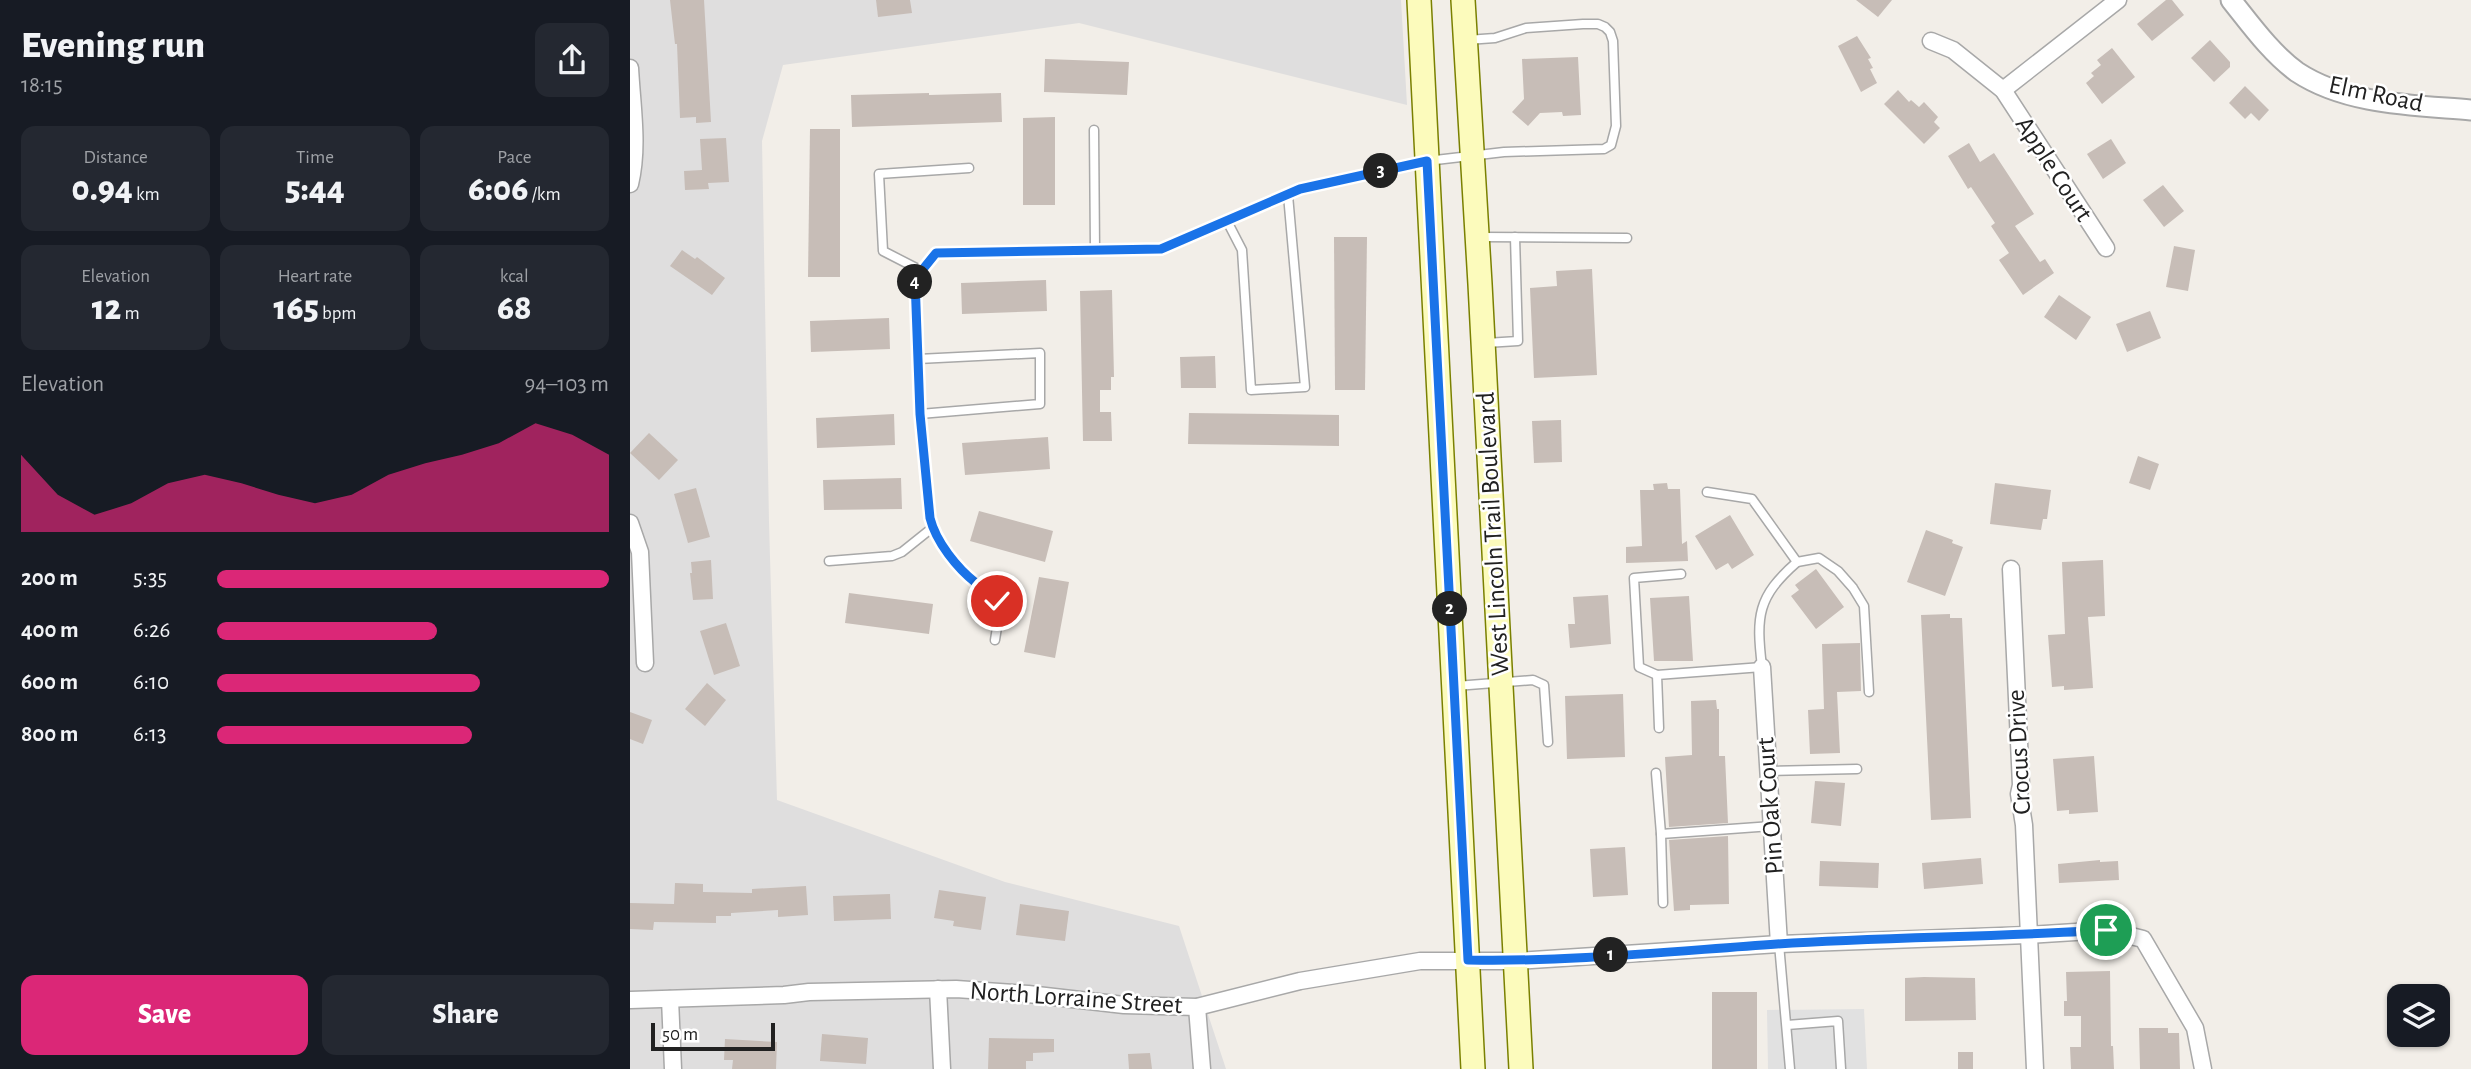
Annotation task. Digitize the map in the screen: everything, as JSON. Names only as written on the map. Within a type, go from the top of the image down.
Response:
[{"type":"main road","name":"West Lincoln Trail Boulevard","points":[[1419,0],[1473,1069]]},
{"type":"main road","name":"West Lincoln Trail Boulevard","points":[[1463,0],[1521,1069]]},
{"type":"street","points":[[2003,90],[2118,0]]},
{"type":"street","name":"Elm Road","points":[[2231,0],[2277,54],[2297,72],[2320,84],[2346,93],[2398,104],[2471,110]]},
{"type":"street","name":"Apple Court","points":[[1931,41],[1953,50],[2003,90],[2106,248]]},
{"type":"street","points":[[630,68],[634,132],[630,184]]},
{"type":"street","points":[[630,523],[640,551],[645,663]]},
{"type":"street","name":"Crocus Drive","points":[[2011,569],[2021,785],[2019,794],[2024,825],[2035,1069]]},
{"type":"street","name":"Pin Oak Court","points":[[1762,667],[1779,944]]},
{"type":"street","name":"North Lorraine Street","points":[[630,1000],[938,989],[1197,1007],[1300,981],[1420,961],[1517,961],[1779,944],[2106,930],[2143,939],[2195,1028],[2203,1069]]},
{"type":"street","points":[[938,989],[942,1069]]},
{"type":"street","points":[[670,999],[673,1069]]},
{"type":"street","points":[[1197,1007],[1202,1069]]},
{"type":"lane","points":[[995,640],[997,601],[959,568],[932,528],[920,414],[915,279],[936,253],[1161,249],[1300,189],[1427,161],[1504,152],[1604,149],[1611,145],[1616,126],[1613,41],[1605,27],[1583,24],[1526,28],[1495,38],[1465,41]]},
{"type":"lane","points":[[1094,130],[1095,251]]},
{"type":"lane","points":[[922,271],[883,251],[878,174],[970,168]]},
{"type":"lane","points":[[1227,221],[1242,250],[1251,390],[1305,387],[1288,195]]},
{"type":"lane","points":[[1477,237],[1627,238]]},
{"type":"lane","points":[[1483,343],[1518,341],[1515,237]]},
{"type":"lane","points":[[918,359],[1040,353],[1040,404],[920,414]]},
{"type":"lane","points":[[1707,492],[1752,499],[1797,562]]},
{"type":"lane","points":[[829,561],[892,556],[902,552],[932,528]]},
{"type":"lane","points":[[1681,574],[1634,578],[1639,667],[1657,675],[1762,667],[1760,613],[1768,593],[1797,562],[1819,558],[1838,571],[1864,606],[1868,692]]},
{"type":"lane","points":[[1657,675],[1659,728]]},
{"type":"lane","points":[[1454,686],[1533,680],[1544,685],[1548,742]]},
{"type":"lane","points":[[1768,771],[1857,769]]},
{"type":"lane","points":[[1656,773],[1663,903]]},
{"type":"lane","points":[[1661,834],[1772,826]]},
{"type":"lane","points":[[1779,944],[1790,1069]]},
{"type":"lane","points":[[1787,1025],[1838,1021],[1842,1069]]},
{"type":"shaded area","points":[[630,0],[1401,0],[1407,105],[1079,23],[783,65],[762,141],[777,800],[1005,882],[1179,926],[1226,1069],[630,1069]]},
{"type":"shaded area","points":[[1864,1009],[1867,1069],[1768,1069],[1767,1010]]},
{"type":"building","points":[[670,0],[704,0],[711,122],[696,123],[696,117],[680,118],[677,44]]},
{"type":"building","points":[[876,0],[910,0],[912,13],[878,17]]},
{"type":"building","points":[[1856,0],[1892,0],[1878,17]]},
{"type":"building","points":[[2166,0],[2172,0],[2184,15],[2152,41],[2137,24]]},
{"type":"building","points":[[1857,36],[1871,58],[1868,59],[1873,68],[1870,69],[1877,83],[1861,92],[1838,46]]},
{"type":"building","points":[[2210,40],[2230,62],[2230,67],[2214,82],[2191,58]]},
{"type":"building","points":[[2112,48],[2135,77],[2102,104],[2086,83],[2094,76],[2091,73],[2101,65],[2097,60]]},
{"type":"building","points":[[1578,57],[1581,115],[1540,113],[1528,126],[1512,112],[1524,99],[1522,59]]},
{"type":"building","points":[[1045,59],[1129,62],[1127,95],[1044,92]]},
{"type":"building","points":[[2245,86],[2269,110],[2259,121],[2251,113],[2245,119],[2229,103]]},
{"type":"building","points":[[1898,90],[1909,102],[1911,100],[1919,107],[1924,102],[1938,117],[1934,122],[1940,128],[1924,144],[1884,104]]},
{"type":"building","points":[[1001,93],[1002,122],[852,127],[851,95]]},
{"type":"building","points":[[1055,117],[1055,205],[1023,205],[1023,118]]},
{"type":"building","points":[[810,129],[840,129],[840,277],[808,277]]},
{"type":"building","points":[[726,138],[729,182],[708,183],[709,189],[685,190],[684,171],[702,170],[700,139]]},
{"type":"building","points":[[2111,139],[2126,163],[2103,179],[2087,154]]},
{"type":"building","points":[[1969,143],[1980,162],[1994,153],[2034,214],[2015,226],[2040,262],[2045,259],[2054,273],[2023,295],[1999,260],[2009,253],[1991,226],[1995,223],[1971,187],[1968,189],[1948,156]]},
{"type":"building","points":[[2163,185],[2184,211],[2164,227],[2143,200]]},
{"type":"building","points":[[1334,237],[1367,237],[1365,390],[1335,390]]},
{"type":"building","points":[[2174,246],[2195,250],[2188,291],[2166,287]]},
{"type":"building","points":[[682,250],[695,259],[697,257],[725,278],[712,295],[670,266]]},
{"type":"building","points":[[1592,269],[1597,375],[1534,378],[1530,288],[1557,286],[1556,271]]},
{"type":"building","points":[[1046,280],[1047,311],[962,314],[961,283]]},
{"type":"building","points":[[1112,290],[1114,377],[1111,377],[1111,390],[1100,390],[1100,412],[1111,412],[1112,441],[1083,441],[1080,291]]},
{"type":"building","points":[[2059,295],[2091,317],[2076,340],[2044,317]]},
{"type":"building","points":[[2150,311],[2161,338],[2127,352],[2116,324]]},
{"type":"building","points":[[889,318],[890,349],[811,352],[810,321]]},
{"type":"building","points":[[1215,356],[1216,388],[1181,388],[1180,357]]},
{"type":"building","points":[[1189,413],[1339,415],[1339,446],[1188,444]]},
{"type":"building","points":[[894,414],[895,445],[817,448],[816,418]]},
{"type":"building","points":[[1561,420],[1562,462],[1534,463],[1532,421]]},
{"type":"building","points":[[649,433],[678,460],[659,480],[630,453]]},
{"type":"building","points":[[1048,437],[1050,469],[965,475],[962,443]]},
{"type":"building","points":[[2138,456],[2159,464],[2150,490],[2129,483]]},
{"type":"building","points":[[901,478],[902,509],[824,510],[823,480]]},
{"type":"building","points":[[1667,483],[1668,489],[1680,489],[1682,544],[1687,541],[1688,561],[1626,563],[1626,547],[1642,546],[1640,490],[1654,490],[1653,484]]},
{"type":"building","points":[[1995,483],[2051,490],[2047,519],[2043,519],[2041,530],[1990,524]]},
{"type":"building","points":[[696,488],[710,537],[688,543],[674,494]]},
{"type":"building","points":[[979,511],[1053,531],[1045,562],[970,541]]},
{"type":"building","points":[[1730,515],[1754,555],[1732,569],[1728,563],[1716,570],[1695,536]]},
{"type":"building","points":[[1926,530],[1953,540],[1952,543],[1963,547],[1945,596],[1907,582]]},
{"type":"building","points":[[711,560],[713,599],[693,600],[691,562]]},
{"type":"building","points":[[2103,560],[2105,616],[2088,617],[2093,688],[2064,690],[2064,686],[2052,687],[2048,635],[2065,634],[2062,562]]},
{"type":"building","points":[[1816,569],[1844,607],[1816,629],[1791,596],[1799,590],[1795,585]]},
{"type":"building","points":[[1039,577],[1069,582],[1055,658],[1024,652]]},
{"type":"building","points":[[849,593],[933,604],[929,634],[845,623]]},
{"type":"building","points":[[1608,595],[1611,644],[1570,648],[1568,624],[1575,624],[1573,597]]},
{"type":"building","points":[[1689,596],[1693,661],[1654,661],[1650,598]]},
{"type":"building","points":[[1950,614],[1950,618],[1962,618],[1971,818],[1931,820],[1921,615]]},
{"type":"building","points":[[726,623],[740,666],[714,675],[700,631]]},
{"type":"building","points":[[1860,643],[1861,691],[1837,692],[1840,753],[1810,754],[1808,710],[1824,709],[1822,644]]},
{"type":"building","points":[[707,683],[726,700],[705,726],[685,709]]},
{"type":"building","points":[[1623,694],[1625,757],[1567,759],[1565,696]]},
{"type":"building","points":[[1716,700],[1719,709],[1719,756],[1725,756],[1728,823],[1669,827],[1665,757],[1692,755],[1691,701]]},
{"type":"building","points":[[630,712],[652,720],[643,744],[630,739]]},
{"type":"building","points":[[2094,756],[2098,812],[2069,814],[2069,810],[2057,811],[2053,759]]},
{"type":"building","points":[[1815,781],[1845,783],[1841,826],[1811,823]]},
{"type":"building","points":[[1728,836],[1729,904],[1690,905],[1690,910],[1674,911],[1669,840]]},
{"type":"building","points":[[1625,847],[1628,895],[1593,897],[1590,849]]},
{"type":"building","points":[[1981,858],[1983,884],[1924,889],[1922,863]]},
{"type":"building","points":[[1820,861],[1879,863],[1878,888],[1819,886]]},
{"type":"building","points":[[2118,861],[2119,880],[2059,883],[2058,864]]},
{"type":"building","points":[[675,883],[703,884],[703,892],[752,893],[752,889],[806,886],[808,915],[778,917],[778,910],[731,913],[731,916],[716,916],[716,923],[654,922],[653,930],[630,929],[630,903],[674,904]]},
{"type":"building","points":[[939,890],[986,897],[981,930],[953,926],[954,921],[934,918]]},
{"type":"building","points":[[890,894],[891,919],[834,921],[833,896]]},
{"type":"building","points":[[1020,904],[1069,911],[1065,941],[1016,935]]},
{"type":"building","points":[[2110,971],[2114,1069],[2071,1069],[2070,1047],[2081,1047],[2081,1016],[2064,1016],[2064,1001],[2067,1001],[2066,972]]},
{"type":"building","points":[[1905,978],[1975,978],[1976,1020],[1905,1021]]},
{"type":"building","points":[[1712,992],[1757,992],[1757,1069],[1712,1069]]},
{"type":"building","points":[[2139,1028],[2168,1028],[2168,1033],[2179,1033],[2180,1069],[2140,1069]]},
{"type":"building","points":[[822,1034],[868,1038],[866,1064],[820,1061]]},
{"type":"building","points":[[989,1038],[1054,1039],[1054,1052],[1033,1053],[1033,1061],[1026,1061],[1026,1069],[988,1069]]},
{"type":"building","points":[[725,1039],[777,1042],[776,1069],[732,1069],[733,1060],[724,1060]]},
{"type":"building","points":[[1958,1052],[1973,1052],[1973,1069],[1958,1069]]},
{"type":"building","points":[[1150,1053],[1152,1069],[1129,1069],[1128,1054]]},
{"type":"route","points":[[997,601],[959,568],[932,528],[930,518],[920,414],[915,279],[936,253],[1161,249],[1300,189],[1427,161],[1468,960],[1517,961],[1779,944],[2106,930]]}]
